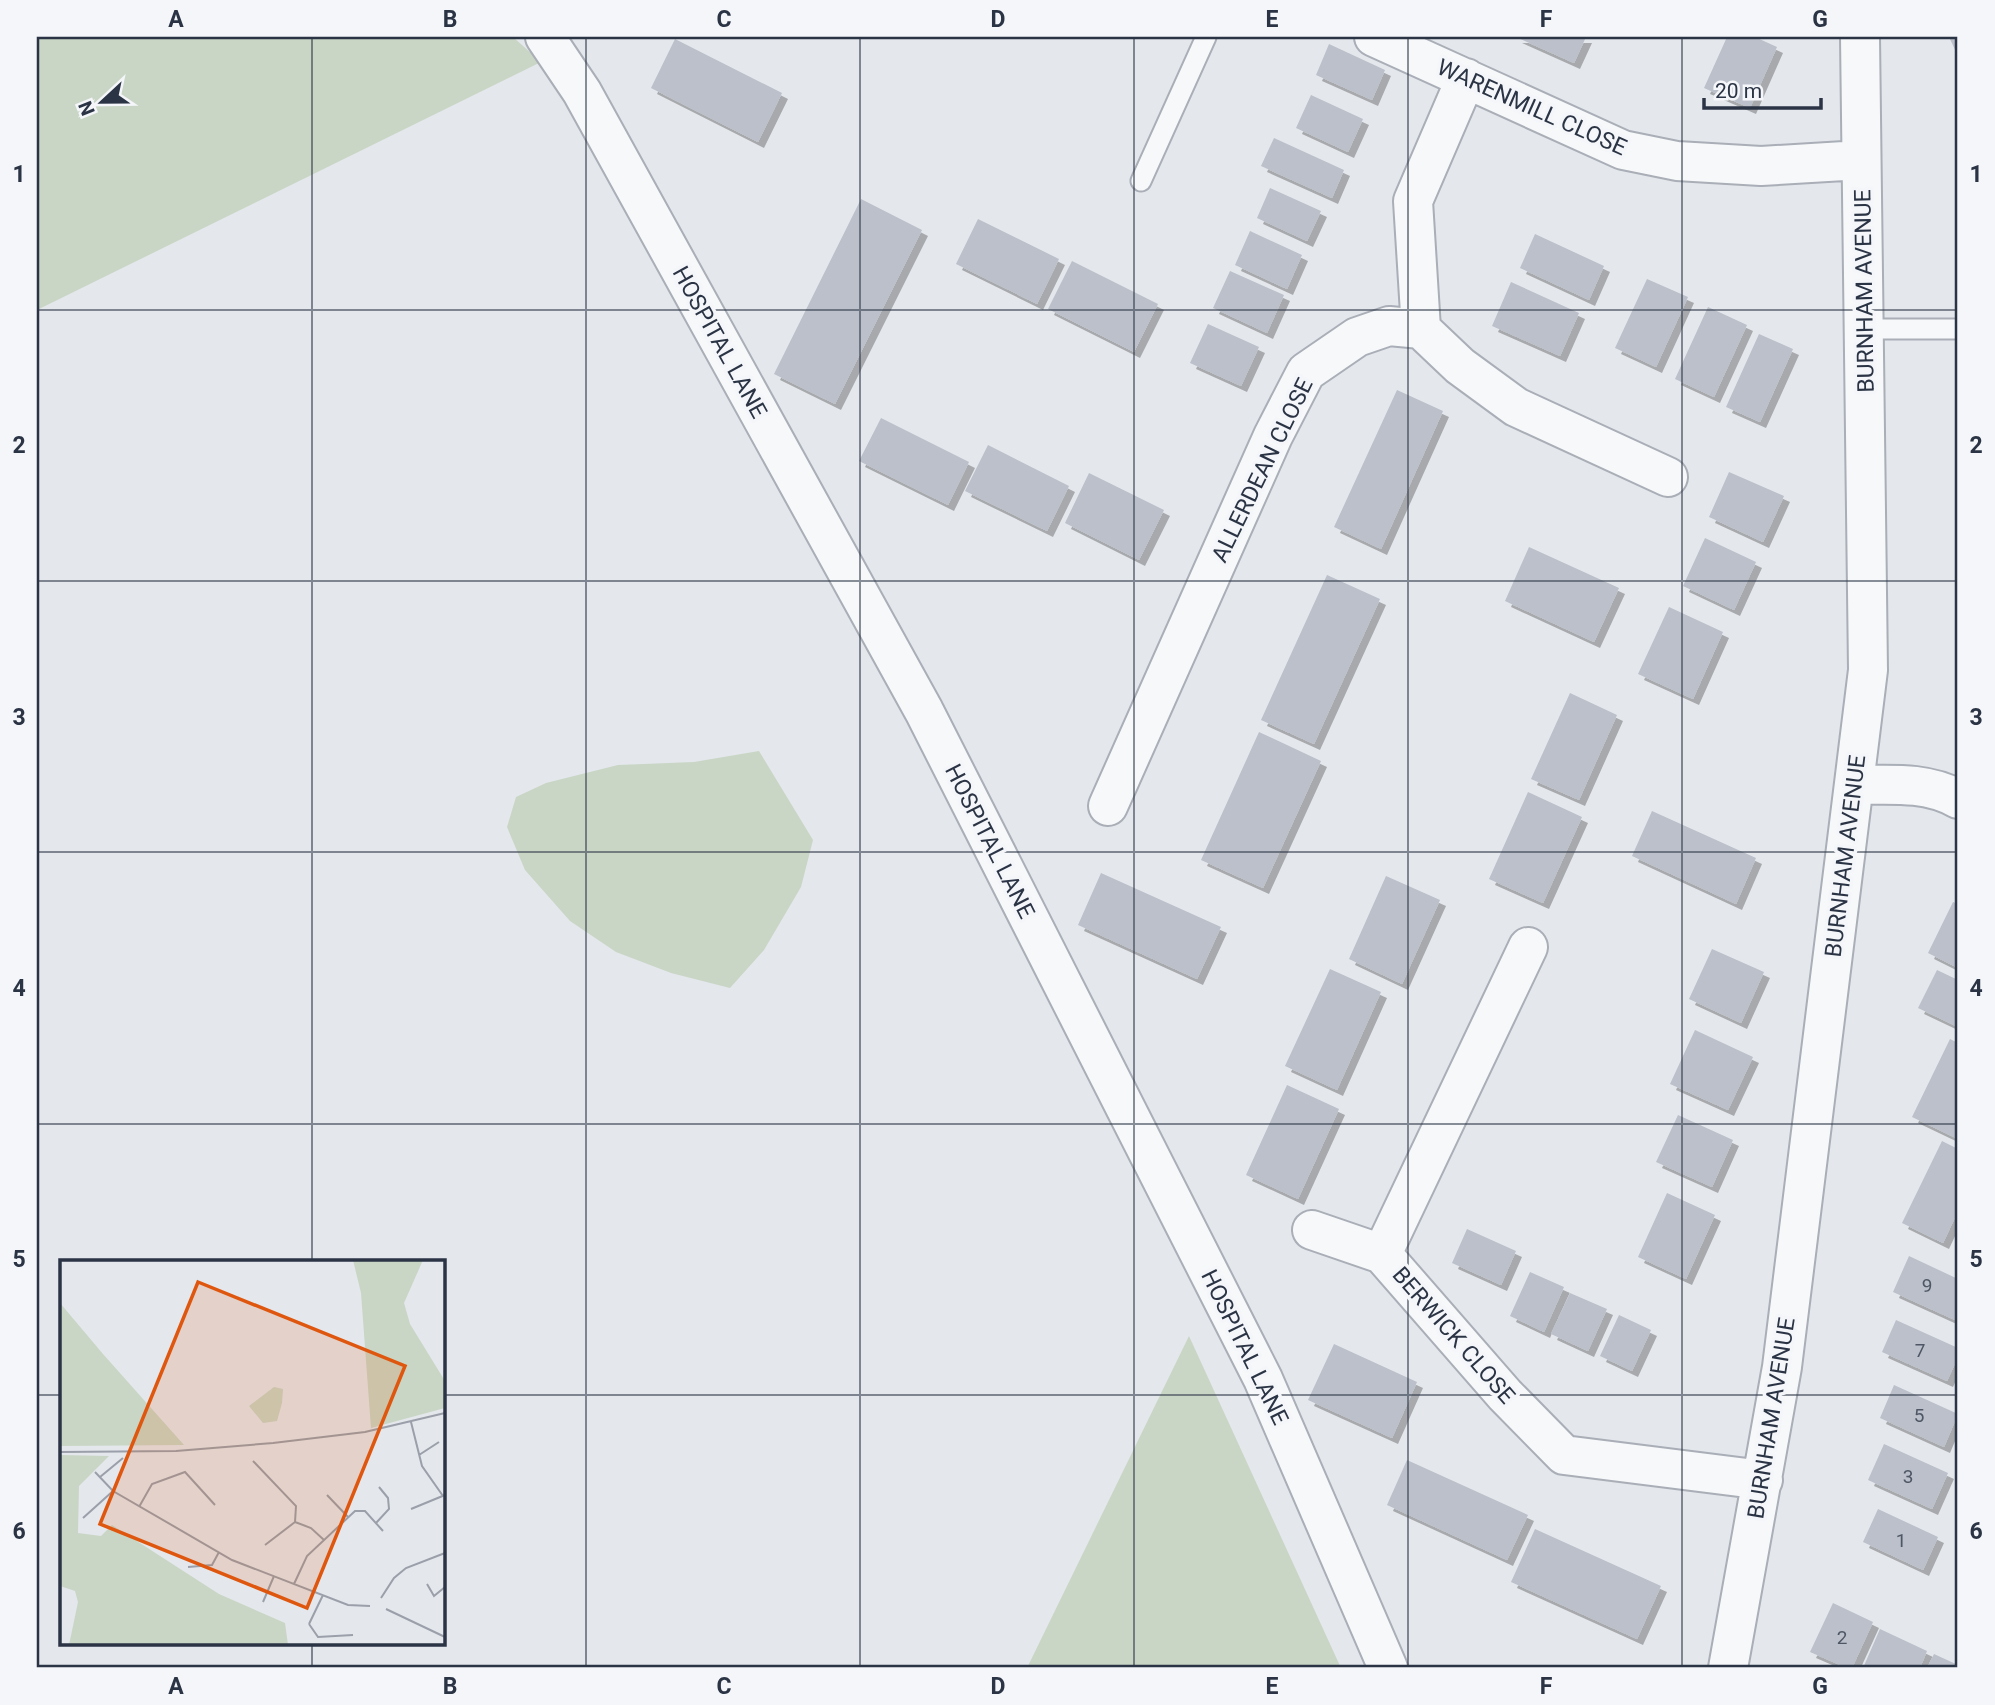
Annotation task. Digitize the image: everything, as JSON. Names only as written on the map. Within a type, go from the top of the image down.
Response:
[{"type":"street","name":"HOSPITAL LANE","points":[[545,37],[582,92],[924,711],[1263,1378],[1388,1668]]},
{"type":"street","name":"WARENMILL CLOSE","points":[[1374,37],[1623,150],[1677,161],[1761,166],[1861,160]]},
{"type":"street","name":"BURNHAM AVENUE","points":[[1728,1668],[1782,1367],[1868,670],[1860,37]]},
{"type":"street","points":[[1466,78],[1413,201],[1421,329],[1460,366],[1516,407],[1668,477]]},
{"type":"street","name":"ALLERDEAN CLOSE","points":[[1108,806],[1273,436],[1306,373],[1357,337],[1389,326],[1421,329]]},
{"type":"street","points":[[1854,785],[1907,785],[1941,789],[1958,799]]},
{"type":"street","name":"BERWICK CLOSE","points":[[1528,947],[1382,1254],[1505,1395],[1564,1455],[1763,1480]]},
{"type":"street","points":[[1312,1230],[1382,1254]]},
{"type":"lane","points":[[1141,181],[1206,37]]},
{"type":"lane","points":[[1865,329],[1958,329]]},
{"type":"green space","points":[[37,37],[513,37],[541,62],[37,310]]},
{"type":"green space","points":[[759,751],[813,840],[801,887],[764,950],[730,988],[671,973],[616,952],[570,921],[525,870],[507,827],[516,797],[546,783],[618,765],[694,762]]},
{"type":"green space","points":[[1189,1336],[1341,1668],[1027,1668]]},
{"type":"building","points":[[1516,37],[1586,37],[1574,63]]},
{"type":"building","points":[[1727,37],[1755,37],[1777,47],[1750,108],[1704,88]]},
{"type":"building","points":[[1949,37],[1958,37],[1958,56]]},
{"type":"building","points":[[675,39],[782,93],[758,142],[651,88]]},
{"type":"building","points":[[1329,44],[1385,70],[1372,100],[1316,75]]},
{"type":"building","points":[[1311,95],[1363,119],[1348,152],[1296,128]]},
{"type":"building","points":[[1274,138],[1344,170],[1332,198],[1261,166]]},
{"type":"building","points":[[1270,188],[1321,211],[1307,241],[1257,218]]},
{"type":"building","points":[[861,199],[922,230],[835,404],[774,374]]},
{"type":"building","points":[[978,219],[1059,259],[1037,304],[956,264]]},
{"type":"building","points":[[1250,231],[1302,255],[1287,289],[1235,265]]},
{"type":"building","points":[[1535,234],[1604,266],[1589,300],[1520,268]]},
{"type":"building","points":[[1072,261],[1158,304],[1134,352],[1048,309]]},
{"type":"building","points":[[1230,271],[1284,295],[1267,333],[1213,308]]},
{"type":"building","points":[[1647,279],[1688,297],[1656,367],[1615,348]]},
{"type":"building","points":[[1511,282],[1579,313],[1560,356],[1492,326]]},
{"type":"building","points":[[1708,307],[1747,325],[1714,397],[1675,379]]},
{"type":"building","points":[[1208,324],[1259,347],[1241,386],[1190,363]]},
{"type":"building","points":[[1759,334],[1793,349],[1760,422],[1726,407]]},
{"type":"building","points":[[1397,390],[1443,411],[1381,549],[1334,527]]},
{"type":"building","points":[[881,418],[969,462],[948,505],[859,461]]},
{"type":"building","points":[[988,445],[1069,486],[1047,531],[965,491]]},
{"type":"building","points":[[1729,472],[1784,496],[1763,542],[1709,517]]},
{"type":"building","points":[[1089,473],[1164,510],[1139,560],[1065,523]]},
{"type":"building","points":[[1705,538],[1756,562],[1734,610],[1683,586]]},
{"type":"building","points":[[1529,547],[1619,588],[1594,642],[1505,601]]},
{"type":"building","points":[[1327,575],[1380,599],[1314,744],[1261,720]]},
{"type":"building","points":[[1669,607],[1723,632],[1693,699],[1638,674]]},
{"type":"building","points":[[1570,693],[1617,715],[1579,800],[1531,779]]},
{"type":"building","points":[[1259,732],[1321,761],[1263,888],[1201,860]]},
{"type":"building","points":[[1528,792],[1582,817],[1543,903],[1489,879]]},
{"type":"building","points":[[1652,811],[1756,858],[1736,904],[1632,856]]},
{"type":"building","points":[[1101,873],[1221,927],[1197,979],[1078,925]]},
{"type":"building","points":[[1386,876],[1440,900],[1402,984],[1349,959]]},
{"type":"building","points":[[1953,902],[1958,904],[1958,968],[1928,953]]},
{"type":"building","points":[[1712,949],[1764,972],[1741,1023],[1689,999]]},
{"type":"building","points":[[1330,969],[1381,992],[1337,1090],[1285,1066]]},
{"type":"building","points":[[1937,970],[1958,980],[1958,1027],[1918,1008]]},
{"type":"building","points":[[1695,1030],[1753,1057],[1728,1110],[1670,1084]]},
{"type":"building","points":[[1950,1039],[1958,1043],[1958,1139],[1912,1117]]},
{"type":"building","points":[[1287,1085],[1339,1109],[1298,1199],[1246,1175]]},
{"type":"building","points":[[1678,1115],[1733,1140],[1712,1187],[1656,1162]]},
{"type":"building","points":[[1942,1141],[1958,1149],[1958,1211],[1943,1243],[1902,1223]]},
{"type":"building","points":[[1667,1193],[1715,1215],[1686,1279],[1638,1257]]},
{"type":"building","points":[[1467,1229],[1516,1251],[1501,1285],[1452,1263]]},
{"type":"building","points":[[1909,1256],[1958,1279],[1958,1313],[1955,1320],[1893,1292]]},
{"type":"building","points":[[1530,1272],[1564,1287],[1544,1332],[1510,1316]]},
{"type":"building","points":[[1570,1293],[1607,1309],[1588,1351],[1551,1334]]},
{"type":"building","points":[[1619,1315],[1651,1330],[1632,1371],[1600,1356]]},
{"type":"building","points":[[1896,1320],[1958,1348],[1958,1357],[1947,1381],[1882,1352]]},
{"type":"building","points":[[1334,1344],[1417,1382],[1392,1438],[1308,1400]]},
{"type":"building","points":[[1894,1385],[1958,1414],[1944,1447],[1880,1418]]},
{"type":"building","points":[[1884,1444],[1948,1473],[1932,1509],[1868,1480]]},
{"type":"building","points":[[1407,1460],[1528,1515],[1507,1560],[1387,1505]]},
{"type":"building","points":[[1878,1509],[1938,1537],[1923,1570],[1863,1542]]},
{"type":"building","points":[[1535,1529],[1661,1586],[1637,1639],[1511,1582]]},
{"type":"building","points":[[1833,1603],[1873,1622],[1852,1668],[1810,1652]]},
{"type":"building","points":[[1880,1629],[1927,1651],[1920,1668],[1863,1668]]},
{"type":"building","points":[[1934,1654],[1958,1665],[1958,1668],[1927,1668]]}]
